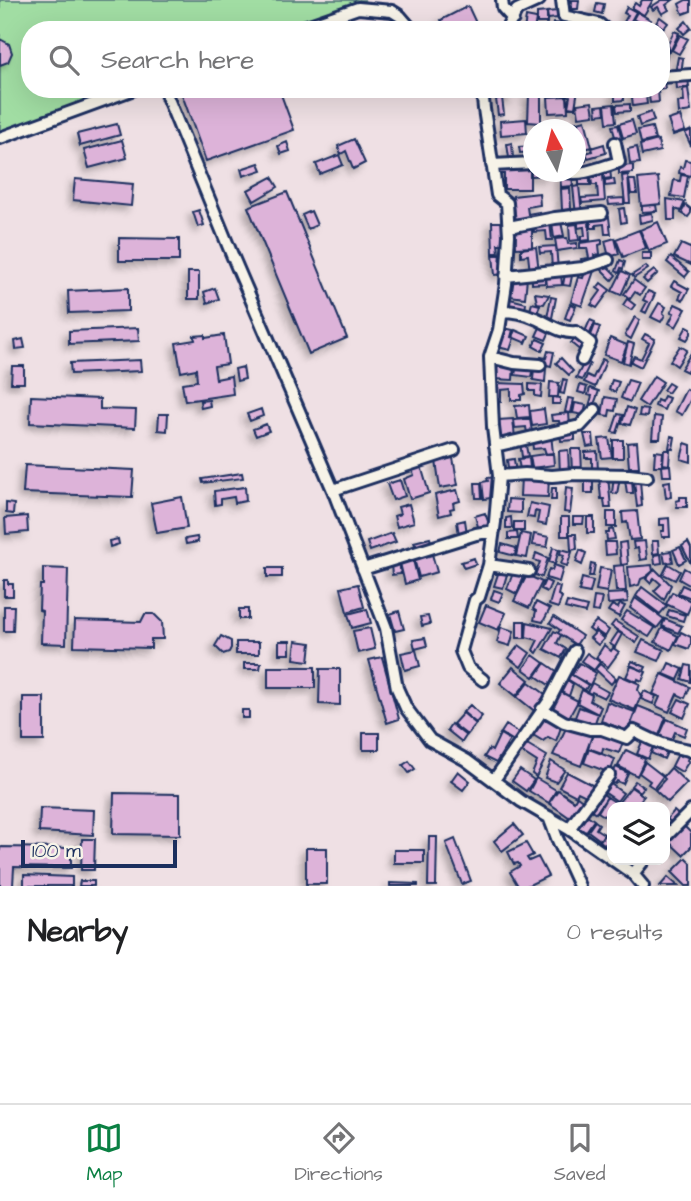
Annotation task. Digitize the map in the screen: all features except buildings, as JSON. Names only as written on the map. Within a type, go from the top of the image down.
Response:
[{"type":"street","points":[[502,0],[503,8],[513,19],[517,10],[539,0]]},
{"type":"street","points":[[562,0],[564,16],[586,21]]},
{"type":"street","points":[[321,21],[358,8],[392,11],[404,21]]},
{"type":"street","points":[[670,77],[691,75]]},
{"type":"street","points":[[0,138],[109,98]]},
{"type":"street","points":[[168,98],[333,490],[386,628],[397,688],[406,708],[430,740],[466,760],[521,801],[569,829],[634,874],[643,886]]},
{"type":"street","points":[[483,98],[497,195],[507,203],[509,227],[502,311],[490,357],[493,427],[499,476],[494,531],[489,565],[480,597],[475,600],[461,651],[468,668],[483,680]]},
{"type":"street","points":[[586,172],[619,162],[615,143]]},
{"type":"street","points":[[492,165],[523,164]]},
{"type":"street","points":[[509,227],[602,213]]},
{"type":"street","points":[[506,276],[583,268],[608,260]]},
{"type":"street","points":[[502,311],[514,311],[533,317],[566,333],[576,332],[590,343],[582,360]]},
{"type":"street","points":[[490,357],[514,363],[540,365]]},
{"type":"street","points":[[495,446],[580,426],[595,410]]},
{"type":"street","points":[[333,490],[454,450]]},
{"type":"street","points":[[499,476],[575,474],[646,477]]},
{"type":"street","points":[[363,569],[476,534],[494,531]]},
{"type":"street","points":[[489,565],[529,571]]},
{"type":"street","points":[[494,780],[549,701],[575,651]]},
{"type":"street","points":[[542,709],[564,722],[590,729],[602,729],[627,738],[634,731],[660,743],[691,751]]},
{"type":"street","points":[[569,829],[609,775]]},
{"type":"street","points":[[670,832],[691,811]]},
{"type":"street","points":[[549,817],[579,886]]},
{"type":"street","points":[[634,874],[640,865]]},
{"type":"green space","points":[[0,0],[365,0],[308,21],[21,21],[21,98],[98,98],[0,134]]}]
